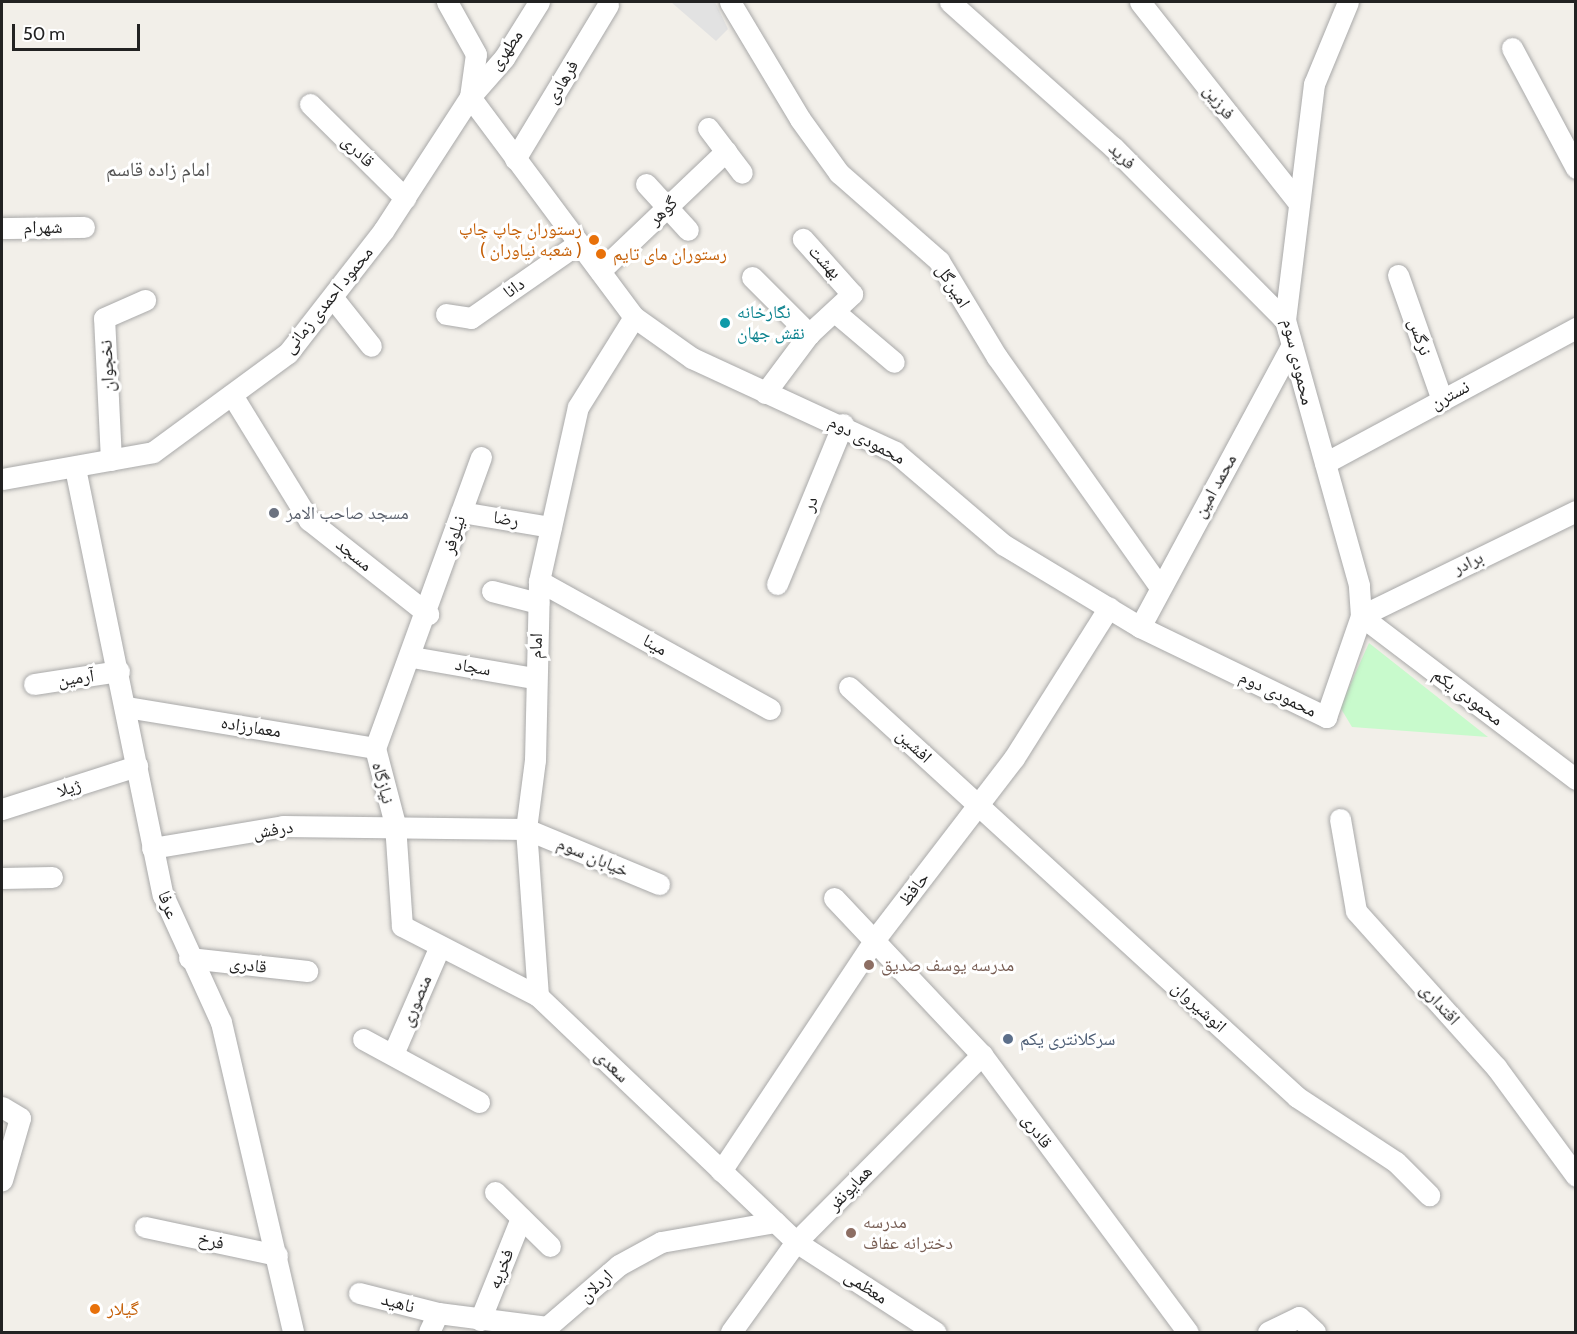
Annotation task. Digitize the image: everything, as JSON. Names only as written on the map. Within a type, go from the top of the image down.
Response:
[{"type":"street","name":"محمود احمدی زمانی","points":[[2,479],[75,468],[160,448],[288,353],[333,298],[405,198],[470,97],[476,54],[447,2]]},
{"type":"street","name":"مطهری","points":[[470,97],[504,58],[539,2]]},
{"type":"street","name":"امین‌گل","points":[[730,2],[800,119],[839,173],[939,261],[997,357],[1160,587]]},
{"type":"street","name":"فرید","points":[[950,2],[1113,147],[1285,320]]},
{"type":"street","name":"فرزین","points":[[1140,2],[1298,202]]},
{"type":"street","name":"محمودی سوم","points":[[1326,717],[1361,616],[1359,585],[1285,320],[1314,84],[1348,2]]},
{"type":"street","name":"فرهادی","points":[[515,159],[608,6]]},
{"type":"street","points":[[1512,48],[1575,168]]},
{"type":"street","name":"محمودی دوم","points":[[470,97],[634,317],[692,358],[765,393],[843,424],[919,469],[1004,545],[1140,627],[1326,717]]},
{"type":"street","name":"قادری","points":[[310,104],[405,198]]},
{"type":"street","points":[[708,128],[742,173]]},
{"type":"street","name":"گوهر","points":[[600,271],[726,151]]},
{"type":"street","points":[[646,184],[688,230]]},
{"type":"street","name":"شهرام","points":[[2,228],[84,227]]},
{"type":"street","name":"بهشت","points":[[765,393],[809,334],[849,300],[850,288],[803,239]]},
{"type":"street","name":"دانا","points":[[446,314],[471,318],[579,243]]},
{"type":"street","name":"نرگس","points":[[1398,274],[1442,400]]},
{"type":"street","points":[[752,277],[809,334]]},
{"type":"street","points":[[333,298],[370,346]]},
{"type":"street","name":"نخجوان","points":[[111,460],[104,318],[145,300]]},
{"type":"street","points":[[835,312],[894,362]]},
{"type":"street","name":"امام","points":[[538,996],[526,829],[535,760],[534,678],[539,581],[578,407],[634,317]]},
{"type":"street","name":"نسترن","points":[[1325,463],[1575,328]]},
{"type":"street","name":"محمد امین","points":[[1140,627],[1292,345]]},
{"type":"street","name":"مسجد","points":[[232,394],[309,520],[428,614]]},
{"type":"street","name":"در","points":[[777,584],[843,424]]},
{"type":"street","name":"نیلوفر","points":[[428,614],[481,457]]},
{"type":"street","name":"عرفا","points":[[75,468],[127,707],[152,848],[163,895],[189,957],[221,1022],[277,1255],[293,1332]]},
{"type":"street","name":"برادر","points":[[1361,616],[1575,511]]},
{"type":"street","name":"رضا","points":[[461,512],[551,526]]},
{"type":"street","name":"مینا","points":[[539,581],[770,709]]},
{"type":"street","points":[[492,591],[538,603]]},
{"type":"street","name":"حافظ","points":[[721,1171],[875,939],[979,806],[1109,608]]},
{"type":"street","name":"نیازگاه","points":[[402,926],[395,824],[375,748],[428,614]]},
{"type":"street","name":"محمودی یکم","points":[[1361,616],[1575,779]]},
{"type":"street","name":"سجاد","points":[[412,657],[534,678]]},
{"type":"street","name":"آرمین","points":[[34,684],[119,671]]},
{"type":"street","name":"افشین","points":[[849,687],[979,806]]},
{"type":"street","name":"معمارزاده","points":[[127,707],[375,748]]},
{"type":"street","name":"ژیلا","points":[[2,810],[137,766]]},
{"type":"street","name":"انوشیروان","points":[[979,806],[1297,1097],[1396,1162],[1429,1195]]},
{"type":"street","name":"اقتداری","points":[[1340,819],[1356,910],[1496,1067],[1575,1176]]},
{"type":"street","name":"درفش","points":[[152,848],[283,826],[395,824],[526,829]]},
{"type":"street","name":"خیابان سوم","points":[[526,829],[659,885]]},
{"type":"street","points":[[2,878],[52,877]]},
{"type":"street","name":"قادری","points":[[834,898],[982,1055],[1188,1332]]},
{"type":"street","name":"سعدی","points":[[402,926],[439,948],[538,996],[796,1242]]},
{"type":"street","name":"منصوری","points":[[393,1054],[439,948]]},
{"type":"street","name":"قادری","points":[[189,957],[307,971]]},
{"type":"street","points":[[363,1039],[478,1102]]},
{"type":"street","name":"همایونفر","points":[[731,1332],[796,1242],[982,1055]]},
{"type":"street","points":[[2,1107],[20,1118],[2,1180]]},
{"type":"street","points":[[495,1192],[549,1246]]},
{"type":"street","name":"فخریه","points":[[480,1320],[521,1218]]},
{"type":"street","name":"اردلان","points":[[433,1323],[480,1320],[547,1327],[619,1265],[661,1242],[775,1222]]},
{"type":"street","name":"فرخ","points":[[145,1227],[277,1255]]},
{"type":"street","name":"معظمی","points":[[796,1242],[935,1332]]},
{"type":"street","name":"ناهید","points":[[359,1293],[433,1323]]},
{"type":"street","points":[[1268,1332],[1299,1317],[1315,1332]]},
{"type":"green space","points":[[1369,643],[1488,737],[1352,727],[1340,707]]},
{"type":"shaded area","points":[[671,2],[715,2],[728,29],[716,41]]},
{"type":"place","name":"رستوران چاپ چاپ ( شعبه نیاوران )","points":[[594,240]]},
{"type":"place","name":"رستوران مای تایم","points":[[601,254]]},
{"type":"place","name":"نگارخانه نقش جهان","points":[[725,323]]},
{"type":"place","name":"مسجد صاحب الامر","points":[[274,513]]},
{"type":"place","name":"مدرسه یوسف صدیق","points":[[869,965]]},
{"type":"place","name":"سرکلانتری یکم","points":[[1008,1039]]},
{"type":"place","name":"مدرسه دخترانه عفاف","points":[[851,1233]]},
{"type":"place","name":"گیلار","points":[[95,1309]]},
{"type":"district","name":"امام زاده قاسم","points":[[158,169]]}]
